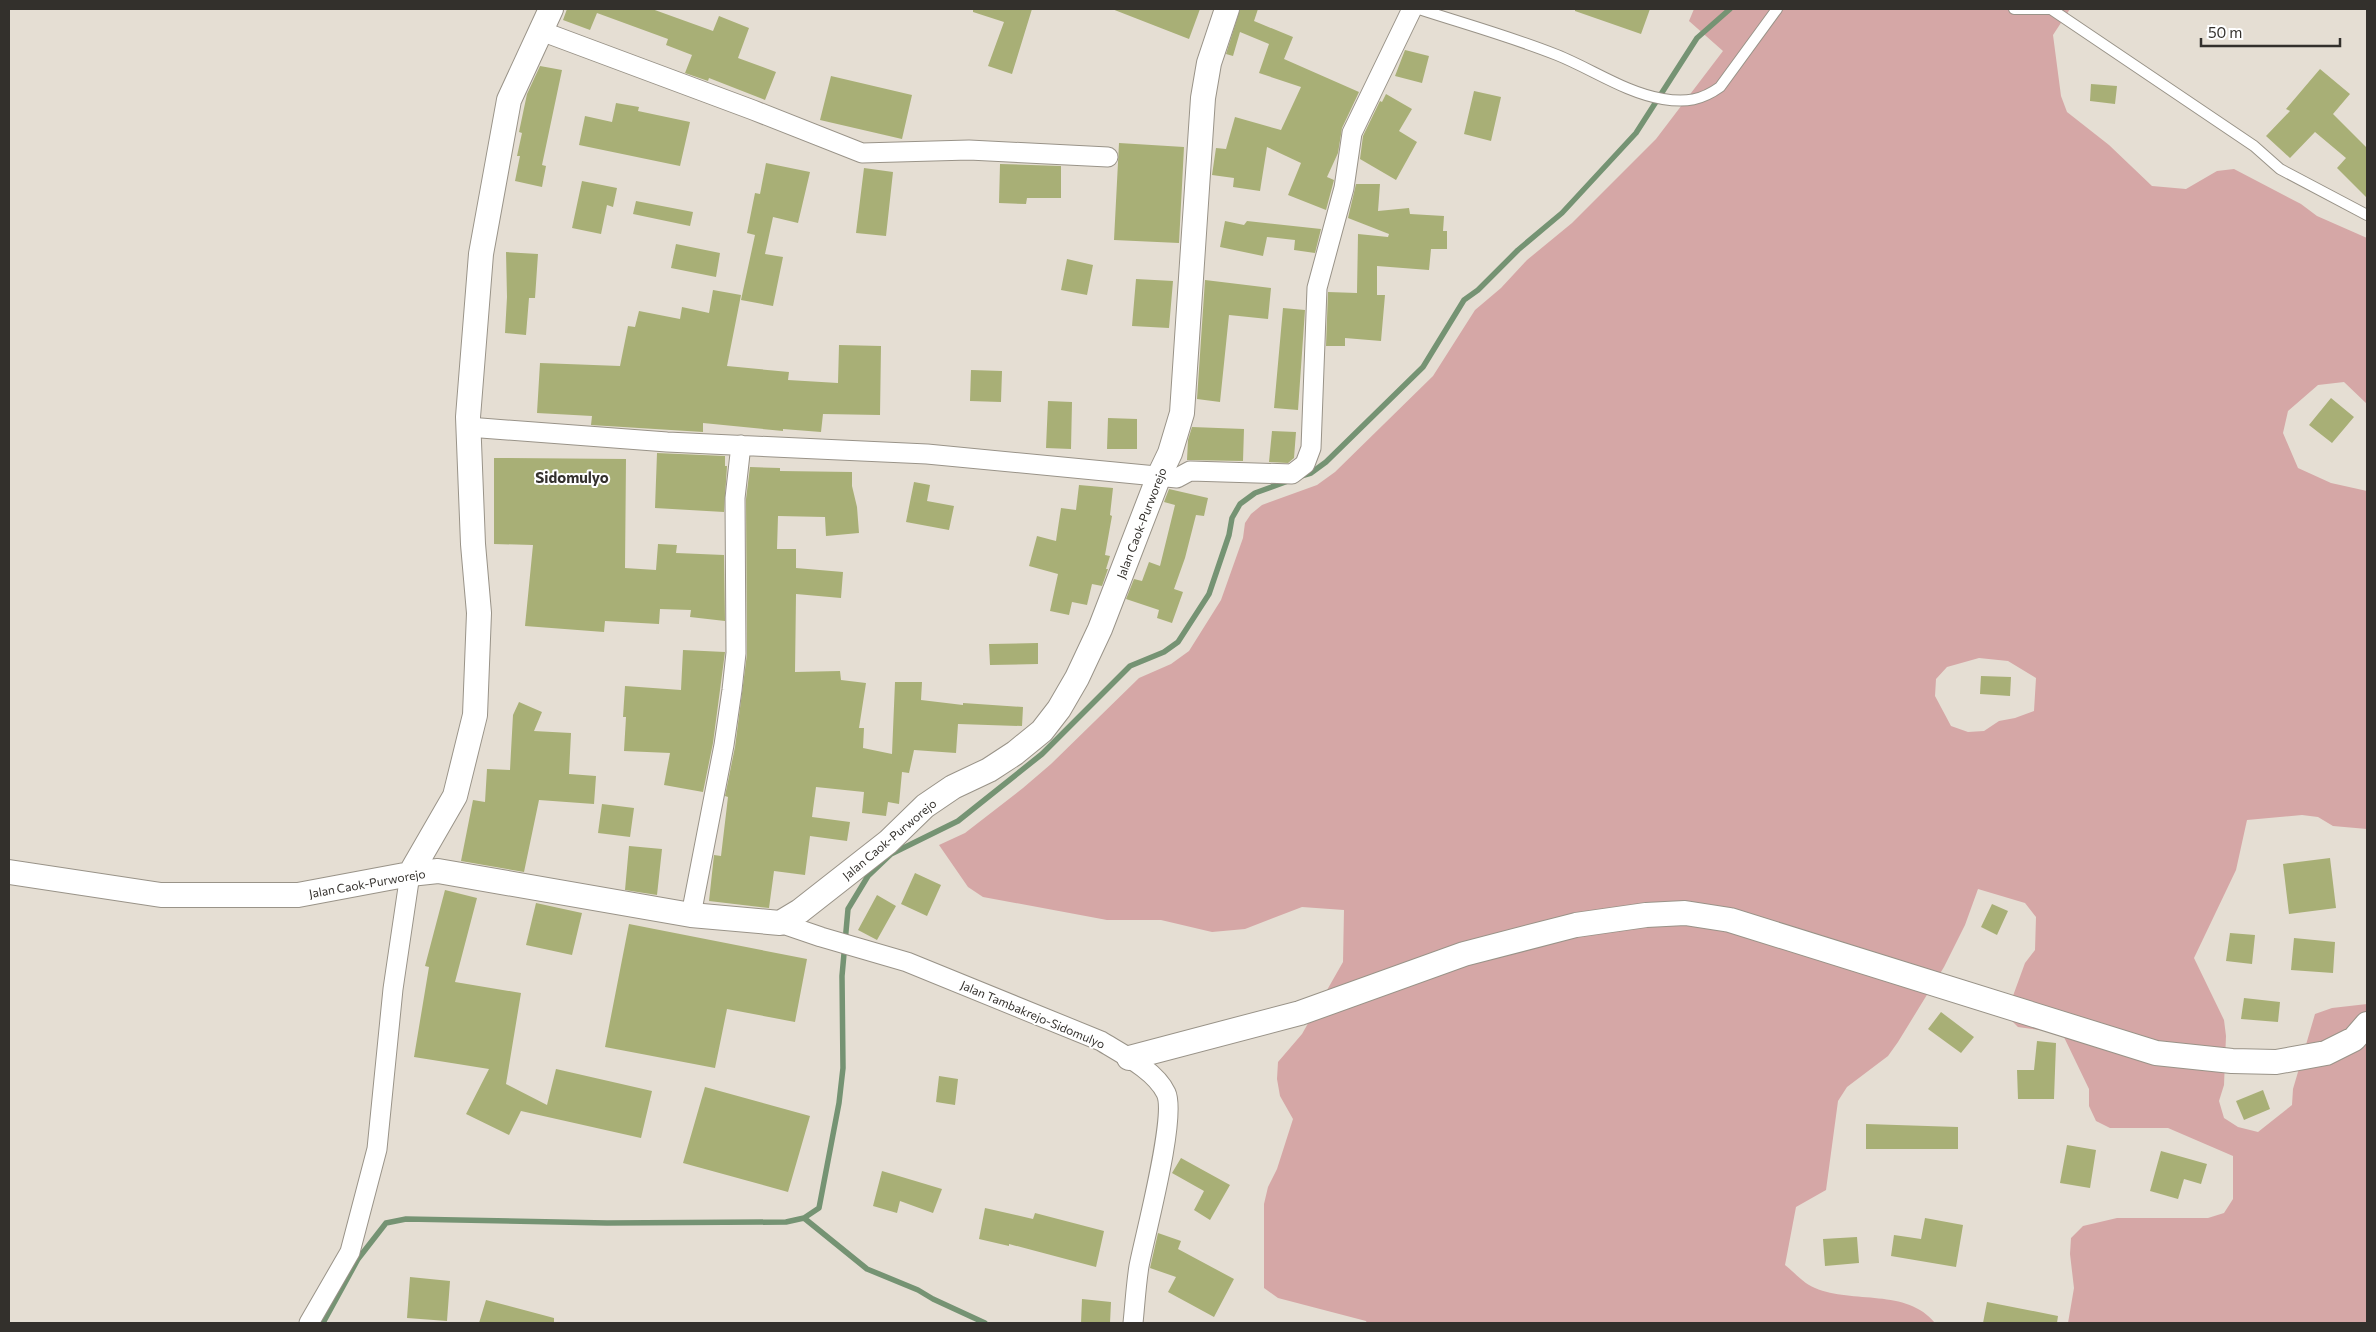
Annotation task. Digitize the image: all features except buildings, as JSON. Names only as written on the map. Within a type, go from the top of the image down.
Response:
[{"type":"street","points":[[309,1323],[350,1252],[377,1149],[393,989],[410,874],[455,796],[474,715],[478,613],[468,427],[481,254],[509,100],[550,9]]},
{"type":"street","name":"Jalan Caok-Purworejo","points":[[9,872],[161,895],[298,895],[410,874],[438,871],[691,915],[780,922],[800,912],[888,842],[925,806],[953,787],[1008,757],[1042,731],[1064,701],[1100,629],[1159,476],[1170,453],[1182,413],[1203,98],[1209,63],[1226,9]]},
{"type":"street","points":[[468,427],[741,446],[926,454],[1177,478],[1190,471],[1285,475],[1298,471],[1309,456],[1317,288],[1344,188],[1352,132],[1412,9]]},
{"type":"street","points":[[541,31],[753,110],[862,154],[968,150],[1108,157]]},
{"type":"street","points":[[691,915],[724,745],[736,653],[736,498],[741,446]]},
{"type":"street","points":[[1129,1058],[1300,1013],[1464,954],[1576,925],[1646,915],[1685,913],[1730,920],[2156,1053],[2232,1062],[2276,1062],[2326,1053],[2354,1039],[2367,1024]]},
{"type":"street","name":"Jalan Tambakrejo-Sidomulyo","points":[[780,922],[821,937],[865,948],[907,962],[1101,1041],[1129,1058],[1161,1086],[1167,1095],[1168,1106],[1159,1174],[1139,1267],[1134,1323]]},
{"type":"lane","points":[[1419,9],[1558,55],[1646,95],[1663,99],[1695,101],[1708,96],[1720,87],[1777,9]]},
{"type":"lane","points":[[2014,9],[2052,9],[2254,146],[2280,169],[2367,215]]},
{"type":"shaded area","points":[[1694,9],[2070,9],[2053,35],[2061,96],[2067,112],[2109,145],[2152,186],[2186,189],[2217,171],[2234,169],[2301,204],[2317,216],[2367,238],[2367,404],[2344,382],[2318,385],[2288,411],[2283,433],[2298,468],[2331,483],[2367,491],[2367,829],[2333,826],[2318,817],[2302,815],[2247,820],[2236,870],[2194,958],[2224,1020],[2226,1036],[2224,1085],[2219,1101],[2224,1118],[2238,1127],[2258,1132],[2292,1105],[2293,1089],[2315,1014],[2332,1008],[2367,1004],[2367,1323],[2068,1323],[2074,1288],[2070,1254],[2071,1238],[2083,1226],[2117,1218],[2208,1218],[2224,1213],[2233,1199],[2233,1156],[2168,1128],[2110,1128],[2096,1121],[2089,1106],[2089,1089],[2062,1033],[2018,1027],[2006,1015],[2025,963],[2035,950],[2036,917],[2025,903],[1978,889],[1965,925],[1944,967],[1898,1042],[1888,1056],[1847,1087],[1838,1101],[1826,1190],[1796,1207],[1785,1265],[1803,1281],[1815,1288],[1830,1293],[1879,1298],[1910,1305],[1923,1312],[1935,1323],[1367,1323],[1366,1321],[1278,1298],[1264,1288],[1264,1204],[1268,1187],[1277,1169],[1293,1119],[1280,1096],[1277,1079],[1278,1062],[1302,1034],[1343,962],[1344,910],[1302,907],[1245,929],[1212,932],[1161,920],[1107,920],[983,897],[968,887],[939,845],[965,833],[1023,788],[1051,764],[1139,678],[1171,664],[1189,651],[1221,600],[1243,538],[1245,523],[1251,514],[1262,505],[1317,485],[1335,472],[1433,376],[1475,310],[1501,288],[1527,260],[1572,223],[1656,139],[1723,51],[1689,21]],"holes":[[[1979,658],[2008,661],[2036,678],[2034,711],[2015,718],[1999,721],[1984,731],[1968,732],[1951,726],[1935,696],[1936,679],[1947,667]]]},
{"type":"waterway","points":[[1301,476],[1311,473],[1326,462],[1423,367],[1464,300],[1478,290],[1518,250],[1562,213],[1636,133],[1697,38],[1730,9]]},
{"type":"waterway","points":[[323,1323],[358,1259],[386,1223],[406,1219],[607,1223],[786,1222],[804,1218],[819,1208],[839,1103],[843,1068],[842,976],[848,909],[868,876],[891,854],[958,821],[1042,754],[1130,666],[1164,652],[1178,642],[1209,594],[1229,535],[1232,518],[1240,504],[1255,493],[1288,481]]},
{"type":"waterway","points":[[804,1218],[867,1269],[918,1290],[985,1323]]},
{"type":"district","name":"Sidomulyo","points":[[572,477]]}]
